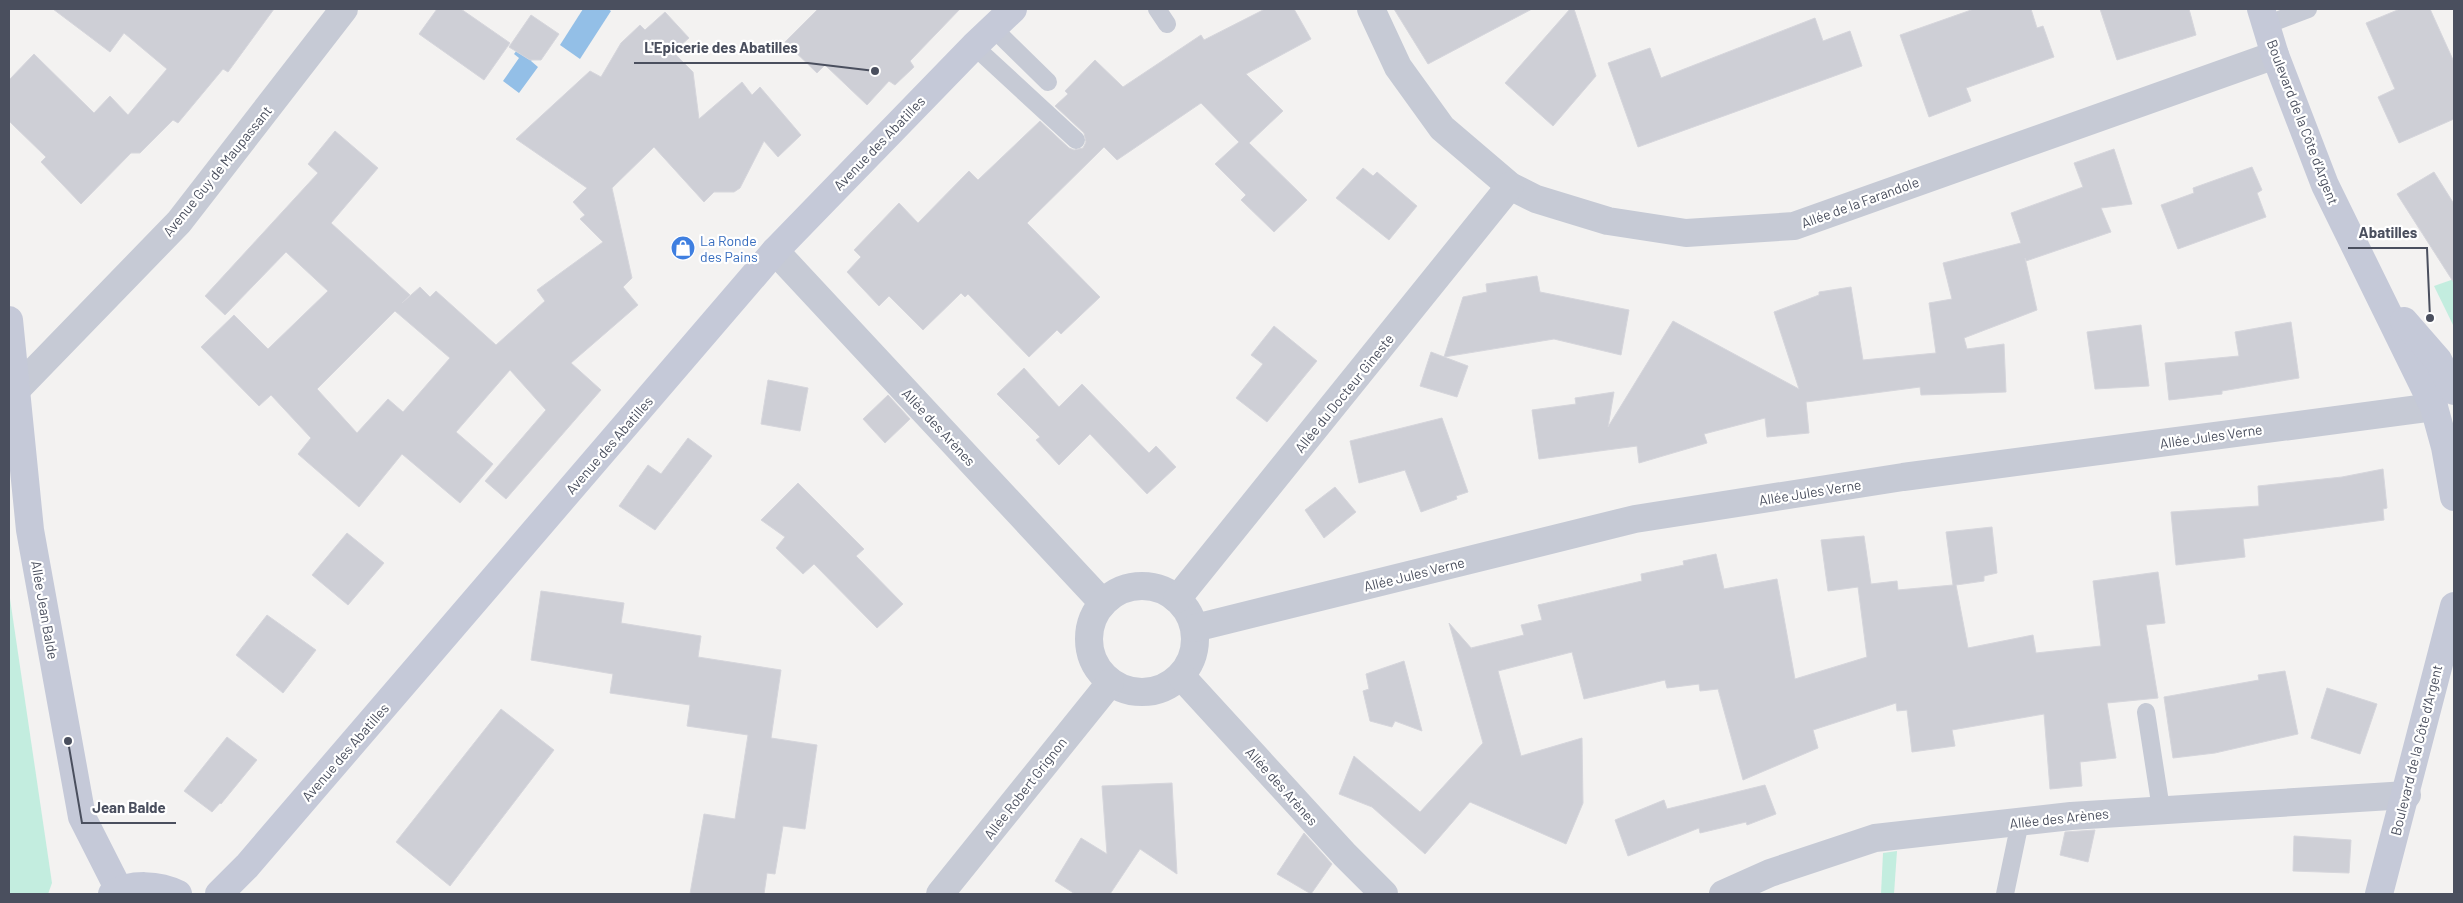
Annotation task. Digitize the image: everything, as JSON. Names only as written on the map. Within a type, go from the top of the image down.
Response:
[{"type":"street","name":"Avenue Guy de Maupassant","points":[[13,377],[179,222],[344,9]]},
{"type":"street","name":"Avenue des Abatilles","points":[[220,894],[254,859],[775,251],[1013,9]]},
{"type":"street","name":"Allée de la Farandole","points":[[1371,9],[1398,67],[1442,128],[1510,186],[1536,199],[1608,221],[1686,233],[1794,226],[2275,55]]},
{"type":"street","name":"Boulevard de la Côte d'Argent","points":[[2264,17],[2275,55],[2325,185],[2374,288],[2438,360],[2450,446],[2454,497]]},
{"type":"street","name":"Allée du Docteur Gineste","points":[[1177,599],[1510,186]]},
{"type":"street","name":"Allée des Arènes","points":[[775,251],[1103,603]]},
{"type":"street","name":"Allée Jean Balde","points":[[9,320],[13,377],[30,530],[82,816],[115,892]]},
{"type":"street","name":"Allée Jules Verne","points":[[1194,628],[1635,520],[1903,477],[2444,399]]},
{"type":"street","points":[[1147,586],[1163,590],[1177,599],[1188,612],[1194,628],[1195,645],[1191,662],[1181,676],[1169,686],[1155,691],[1139,693],[1124,690],[1110,683],[1097,670],[1090,653],[1088,635],[1093,618],[1103,603],[1116,593],[1131,587],[1147,586]]},
{"type":"street","name":"Boulevard de la Côte d'Argent","points":[[2379,894],[2449,645],[2454,606]]},
{"type":"street","name":"Allée des Arènes","points":[[1181,676],[1344,855],[1384,894]]},
{"type":"street","name":"Allée Robert Grignon","points":[[940,894],[1110,683]]},
{"type":"street","name":"Allée des Arènes","points":[[1723,894],[1770,873],[1875,838],[2020,822],[2161,810],[2407,795]]},
{"type":"street","points":[[115,892],[136,887],[155,887],[178,894]]},
{"type":"lane","points":[[1157,9],[1167,24]]},
{"type":"lane","points":[[2264,17],[2308,9]]},
{"type":"lane","points":[[984,37],[1048,82]]},
{"type":"lane","points":[[984,37],[1076,140]]},
{"type":"lane","points":[[2146,712],[2161,810]]},
{"type":"lane","points":[[2005,894],[2020,822]]},
{"type":"green space","points":[[2454,279],[2454,327],[2434,286]]},
{"type":"green space","points":[[9,592],[52,883],[48,894],[9,894]]},
{"type":"green space","points":[[1897,851],[1894,894],[1881,894],[1883,853]]},
{"type":"water","points":[[583,9],[608,9],[611,11],[580,59],[560,45]]},
{"type":"water","points":[[520,46],[534,56],[531,61],[538,67],[519,93],[503,81],[519,58],[514,54]]},
{"type":"building","points":[[53,9],[274,9],[228,72],[223,69],[178,123],[173,120],[140,153],[131,153],[81,204],[41,162],[46,157],[9,121],[9,80],[34,54],[94,113],[110,96],[128,115],[167,69],[124,33],[110,52]]},
{"type":"building","points":[[437,9],[461,9],[510,43],[484,80],[419,34]]},
{"type":"building","points":[[818,9],[960,9],[910,61],[914,67],[895,85],[889,81],[867,105],[825,65],[817,73],[785,42]]},
{"type":"building","points":[[1265,9],[1294,9],[1311,39],[1246,74],[1283,111],[1249,143],[1307,200],[1274,232],[1241,200],[1246,195],[1215,164],[1239,142],[1201,103],[1117,160],[1104,147],[1027,223],[1100,297],[1061,334],[1057,330],[1029,357],[968,294],[965,297],[961,293],[923,330],[889,296],[879,306],[847,272],[861,257],[854,250],[899,203],[918,223],[969,171],[978,180],[1040,121],[1069,148],[1074,150],[1083,148],[1086,142],[1084,133],[1055,106],[1068,94],[1065,91],[1095,60],[1123,87],[1201,35],[1204,40]]},
{"type":"building","points":[[1394,9],[1532,9],[1428,64]]},
{"type":"building","points":[[1570,9],[1574,9],[1596,76],[1553,126],[1505,83]]},
{"type":"building","points":[[1974,9],[2031,9],[2037,28],[2043,26],[2054,57],[1966,88],[1971,101],[1929,117],[1900,35]]},
{"type":"building","points":[[2100,9],[2189,9],[2196,35],[2117,60]]},
{"type":"building","points":[[2400,9],[2430,9],[2454,62],[2454,119],[2399,143],[2378,97],[2395,89],[2366,23]]},
{"type":"building","points":[[665,12],[689,38],[673,52],[693,72],[699,119],[742,82],[752,95],[760,87],[801,135],[778,157],[764,141],[740,188],[734,192],[714,192],[704,202],[654,147],[612,188],[632,278],[623,287],[638,305],[571,363],[601,390],[506,499],[485,481],[546,410],[510,370],[456,432],[493,464],[460,503],[402,454],[359,507],[298,454],[311,438],[271,395],[259,406],[201,347],[234,315],[268,349],[328,291],[286,252],[225,315],[205,296],[318,173],[308,164],[335,131],[378,168],[331,223],[410,295],[402,303],[420,287],[430,297],[436,291],[496,345],[545,301],[537,290],[603,242],[580,219],[585,215],[573,202],[587,188],[516,139],[590,71],[601,77],[621,43],[640,25],[645,30]],"holes":[[[395,311],[450,358],[403,412],[388,399],[357,433],[317,389]]]},
{"type":"building","points":[[531,15],[559,34],[541,60],[530,60],[509,47]]},
{"type":"building","points":[[1815,18],[1823,41],[1850,31],[1862,66],[1638,147],[1608,63],[1650,48],[1661,78]]},
{"type":"building","points":[[2114,149],[2132,204],[2101,208],[2111,232],[2026,261],[2025,258],[2037,310],[1964,338],[1967,349],[2004,344],[2006,392],[1921,395],[1920,387],[1806,402],[1809,433],[1767,437],[1765,418],[1704,434],[1707,443],[1639,463],[1637,446],[1539,459],[1532,410],[1576,404],[1575,398],[1614,392],[1608,427],[1673,321],[1799,389],[1774,312],[1819,295],[1819,292],[1851,287],[1863,360],[1936,353],[1929,303],[1952,299],[1943,263],[2021,243],[2011,213],[2083,187],[2074,163]]},
{"type":"building","points":[[2252,167],[2262,190],[2257,193],[2266,217],[2178,249],[2161,205],[2194,193],[2193,188]]},
{"type":"building","points":[[1363,168],[1373,176],[1377,172],[1417,206],[1389,240],[1336,198]]},
{"type":"building","points":[[2434,172],[2454,204],[2454,283],[2397,194]]},
{"type":"building","points":[[1537,276],[1540,292],[1629,310],[1621,355],[1554,339],[1444,357],[1463,297],[1487,292],[1486,284]]},
{"type":"building","points":[[2291,322],[2299,378],[2222,391],[2222,394],[2169,400],[2165,363],[2239,356],[2235,332]]},
{"type":"building","points":[[2141,325],[2149,386],[2095,389],[2087,332]]},
{"type":"building","points":[[1274,326],[1317,361],[1267,422],[1236,398],[1263,364],[1251,355]]},
{"type":"building","points":[[1431,352],[1468,366],[1457,397],[1420,386]]},
{"type":"building","points":[[1024,368],[1059,407],[1082,384],[1149,453],[1156,446],[1176,467],[1147,494],[1090,434],[1059,465],[1036,440],[1040,437],[997,394]]},
{"type":"building","points":[[768,380],[808,388],[800,431],[761,424]]},
{"type":"building","points":[[888,395],[910,419],[885,443],[863,419]]},
{"type":"building","points":[[1442,418],[1468,492],[1456,496],[1457,499],[1421,512],[1405,470],[1359,483],[1350,441]]},
{"type":"building","points":[[688,438],[712,456],[655,530],[619,506],[648,465],[661,474]]},
{"type":"building","points":[[2383,469],[2387,508],[2383,509],[2384,520],[2243,539],[2245,557],[2176,565],[2171,512],[2259,506],[2258,486],[2342,477]]},
{"type":"building","points":[[798,483],[864,549],[856,556],[903,604],[877,628],[814,564],[803,574],[776,548],[785,537],[761,520]]},
{"type":"building","points":[[1335,487],[1356,512],[1324,538],[1305,510]]},
{"type":"building","points":[[1992,527],[1997,573],[1984,576],[1984,581],[1956,585],[1968,648],[2033,635],[2036,653],[2101,646],[2093,581],[2158,572],[2165,623],[2146,625],[2158,698],[2107,703],[2116,758],[2080,762],[2082,786],[2050,789],[2044,714],[1952,730],[1955,746],[1912,752],[1907,710],[1897,711],[1896,703],[1813,730],[1818,748],[1743,780],[1718,689],[1700,691],[1699,684],[1667,688],[1665,680],[1584,699],[1572,652],[1498,671],[1521,756],[1582,738],[1583,803],[1566,844],[1470,802],[1425,854],[1372,807],[1339,794],[1354,756],[1420,812],[1483,743],[1449,623],[1471,648],[1524,635],[1521,625],[1542,620],[1538,605],[1642,581],[1641,574],[1684,565],[1683,561],[1716,554],[1724,589],[1777,579],[1795,679],[1867,657],[1858,587],[1828,591],[1821,540],[1864,536],[1871,584],[1897,581],[1898,590],[1953,585],[1946,532]]},
{"type":"building","points":[[347,533],[384,563],[348,605],[312,575]]},
{"type":"building","points":[[541,591],[624,603],[621,623],[701,636],[698,657],[781,670],[771,738],[817,745],[805,829],[783,826],[775,874],[767,873],[764,894],[690,894],[704,814],[735,819],[748,735],[687,726],[690,705],[610,693],[613,674],[531,660]]},
{"type":"building","points":[[267,615],[316,650],[283,693],[236,655]]},
{"type":"building","points":[[1404,661],[1422,731],[1395,721],[1392,727],[1370,721],[1363,691],[1369,689],[1366,674]]},
{"type":"building","points":[[2285,671],[2298,734],[2215,753],[2173,758],[2164,697],[2259,680],[2258,675]]},
{"type":"building","points":[[2327,688],[2377,704],[2360,754],[2311,738]]},
{"type":"building","points":[[501,709],[554,750],[450,886],[396,842]]},
{"type":"building","points":[[227,737],[257,760],[221,804],[212,812],[184,791]]},
{"type":"building","points":[[1172,783],[1177,874],[1140,849],[1110,894],[1075,894],[1055,881],[1081,838],[1107,854],[1102,786]]},
{"type":"building","points":[[1765,785],[1776,814],[1747,825],[1746,822],[1700,833],[1699,828],[1628,856],[1615,820],[1664,800],[1667,809]]},
{"type":"building","points":[[2095,830],[2088,862],[2060,855],[2065,832]]},
{"type":"building","points":[[1304,833],[1332,864],[1311,894],[1277,874]]},
{"type":"building","points":[[2294,836],[2351,840],[2349,873],[2293,871]]},
{"type":"place","name":"L'Epicerie des Abatilles","points":[[875,71]]},
{"type":"place","name":"La Ronde des Pains","points":[[683,248]]},
{"type":"place","name":"Abatilles","points":[[2430,318]]},
{"type":"place","name":"Jean Balde","points":[[68,741]]}]
